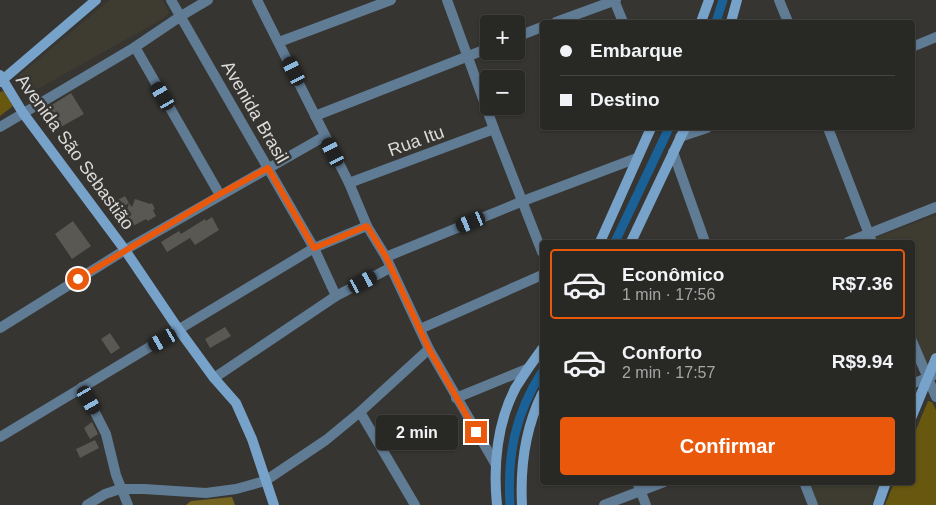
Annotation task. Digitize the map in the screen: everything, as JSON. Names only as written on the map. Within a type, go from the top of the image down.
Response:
[{"type":"main road","points":[[1,79],[96,0]]},
{"type":"main road","points":[[702,20],[709,0]]},
{"type":"main road","points":[[731,20],[736,0]]},
{"type":"main road","name":"Avenida São Sebastião","points":[[1,79],[23,113],[125,250],[179,330],[214,378],[236,403],[252,439],[274,505]]},
{"type":"main road","points":[[601,240],[650,130]]},
{"type":"main road","points":[[632,240],[682,132]]},
{"type":"main road","points":[[497,505],[496,465],[507,409],[515,388],[540,352]]},
{"type":"main road","points":[[915,410],[932,376],[936,358]]},
{"type":"main road","points":[[522,505],[521,474],[526,438],[540,399]]},
{"type":"main road","points":[[878,505],[885,485]]},
{"type":"street","name":"Avenida Brasil","points":[[171,0],[314,248],[336,296]]},
{"type":"street","points":[[0,127],[135,47],[208,0]]},
{"type":"street","points":[[257,0],[349,183],[367,226],[386,257],[429,349],[496,465]]},
{"type":"street","points":[[279,42],[391,0]]},
{"type":"street","points":[[447,0],[540,247]]},
{"type":"street","points":[[561,20],[615,0],[622,20]]},
{"type":"street","points":[[779,0],[787,20]]},
{"type":"street","points":[[525,34],[540,28]]},
{"type":"street","points":[[915,46],[936,37]]},
{"type":"street","points":[[135,47],[220,194]]},
{"type":"street","points":[[315,116],[480,51]]},
{"type":"street","name":"Rua Itu","points":[[349,183],[494,129]]},
{"type":"street","points":[[829,130],[870,239],[936,208]]},
{"type":"street","points":[[0,328],[125,250],[220,194],[325,136]]},
{"type":"street","points":[[673,152],[704,240]]},
{"type":"street","points":[[386,257],[637,158]]},
{"type":"street","points":[[0,437],[314,248],[367,226]]},
{"type":"street","points":[[214,378],[336,296],[390,268]]},
{"type":"street","points":[[420,329],[540,276]]},
{"type":"street","points":[[915,346],[932,376],[936,397]]},
{"type":"street","points":[[87,505],[105,494],[120,489],[144,488],[206,493],[236,489],[265,482],[326,440],[360,412],[429,349]]},
{"type":"street","points":[[456,398],[527,369]]},
{"type":"street","points":[[915,383],[932,376]]},
{"type":"street","points":[[82,387],[106,434],[120,489],[128,505]]},
{"type":"street","points":[[360,412],[415,505]]},
{"type":"street","points":[[805,485],[813,505]]},
{"type":"street","points":[[604,505],[639,487],[646,505]]},
{"type":"shaded area","points":[[110,0],[162,0],[169,13],[164,18],[29,94],[16,78]]},
{"type":"shaded area","points":[[4,91],[13,106],[0,116],[0,92]]},
{"type":"shaded area","points":[[936,215],[936,351],[927,373],[915,340],[915,240],[876,240],[875,238]]},
{"type":"shaded area","points":[[928,401],[932,402],[936,410],[936,505],[885,505],[893,485],[915,485],[915,432]]},
{"type":"shaded area","points":[[809,485],[880,485],[872,505],[818,505]]},
{"type":"shaded area","points":[[232,497],[235,505],[186,505],[191,501]]},
{"type":"building","points":[[71,93],[84,114],[59,128],[47,108]]},
{"type":"building","points":[[125,196],[129,203],[119,209],[114,202]]},
{"type":"building","points":[[135,199],[152,203],[156,216],[135,225],[128,223],[125,218],[129,203],[132,207]]},
{"type":"building","points":[[212,217],[219,230],[195,245],[190,238],[167,252],[161,242],[179,231],[181,234],[205,219],[206,221]]},
{"type":"building","points":[[73,221],[91,246],[72,259],[55,234]]},
{"type":"building","points":[[225,327],[231,336],[210,348],[205,339]]},
{"type":"building","points":[[110,333],[120,348],[111,354],[101,339]]},
{"type":"building","points":[[92,422],[98,434],[90,439],[84,428]]},
{"type":"building","points":[[95,440],[99,448],[80,458],[76,449]]},
{"type":"waterway","points":[[717,20],[723,0]]},
{"type":"waterway","points":[[616,240],[668,130]]},
{"type":"waterway","points":[[510,505],[510,469],[515,436],[525,403],[540,376]]},
{"type":"route","points":[[78,279],[220,194],[268,168],[314,248],[367,226],[386,257],[429,349],[476,432]]}]
